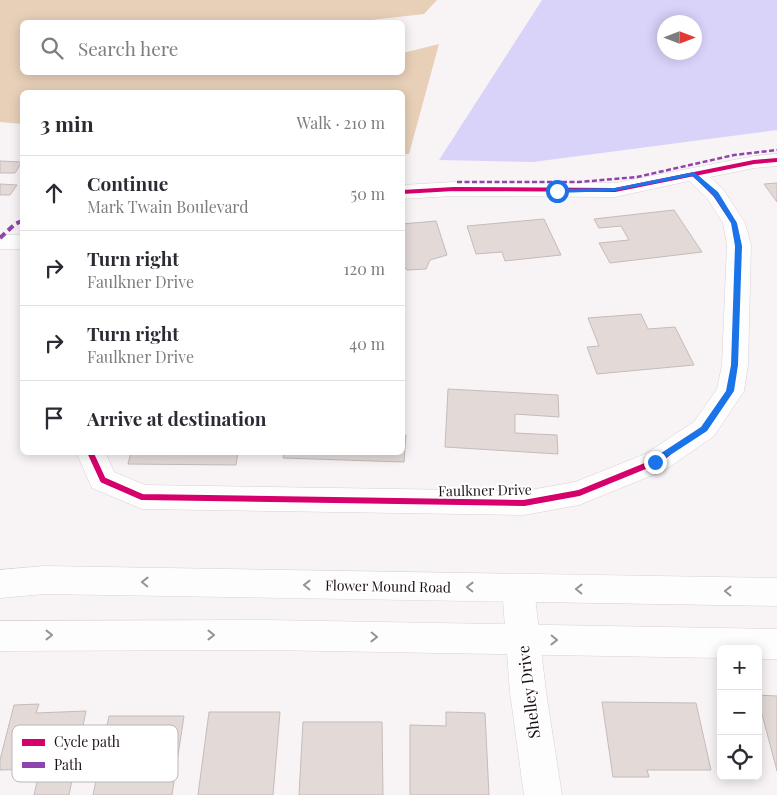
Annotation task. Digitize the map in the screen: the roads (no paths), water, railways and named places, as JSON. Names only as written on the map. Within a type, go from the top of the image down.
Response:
[{"type":"street","points":[[405,192],[454,189],[615,190],[754,162],[777,160]]},
{"type":"street","name":"Faulkner Drive","points":[[91,455],[103,480],[142,496],[524,503],[579,493],[655,462],[704,429],[730,391],[734,365],[739,246],[734,223],[715,194],[694,174]]},
{"type":"street","points":[[0,242],[20,242]]},
{"type":"street","name":"Flower Mound Road","points":[[0,584],[44,580],[777,592]]},
{"type":"street","name":"Shelley Drive","points":[[518,588],[534,748],[543,795]]},
{"type":"street","points":[[0,636],[266,635],[777,644]]}]
